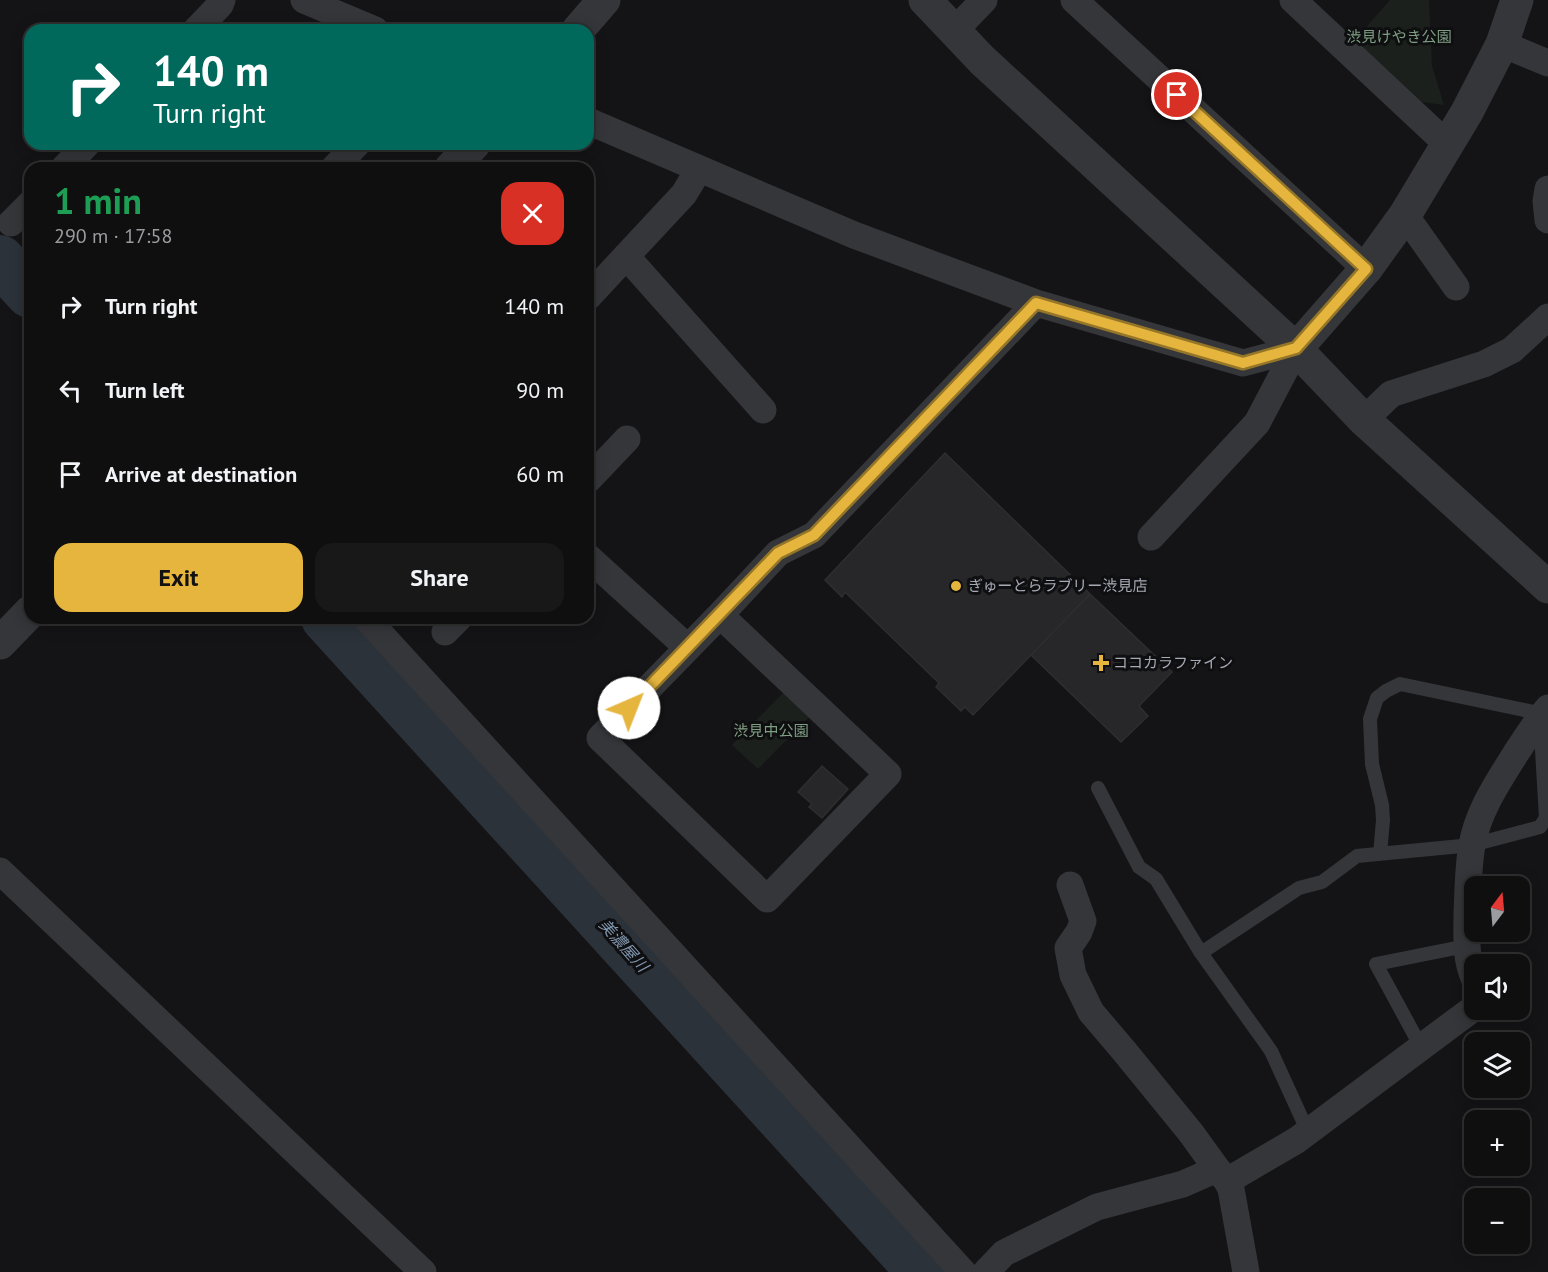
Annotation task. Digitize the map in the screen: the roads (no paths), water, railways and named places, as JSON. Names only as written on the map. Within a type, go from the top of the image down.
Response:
[{"type":"street","points":[[202,24],[222,0]]},
{"type":"street","points":[[583,24],[604,0]]},
{"type":"street","points":[[925,0],[982,60],[1296,348],[1364,420],[1548,587]]},
{"type":"street","points":[[954,31],[984,0]]},
{"type":"street","points":[[1074,0],[1366,269]]},
{"type":"street","points":[[1293,0],[1448,145]]},
{"type":"street","points":[[1151,537],[1257,423],[1296,348],[1366,269],[1405,215],[1467,112],[1502,44],[1517,0]]},
{"type":"street","points":[[311,1],[362,24]]},
{"type":"street","points":[[1502,44],[1548,63]]},
{"type":"street","points":[[594,124],[854,235],[1036,303],[1243,363],[1296,348]]},
{"type":"street","points":[[70,162],[81,150]]},
{"type":"street","points":[[340,162],[351,150]]},
{"type":"street","points":[[457,162],[468,150]]},
{"type":"street","points":[[594,291],[684,194],[699,169]]},
{"type":"street","points":[[1548,189],[1546,201],[1548,220]]},
{"type":"street","points":[[11,224],[24,210]]},
{"type":"street","points":[[1405,215],[1456,286]]},
{"type":"street","points":[[626,256],[762,410]]},
{"type":"street","points":[[720,615],[888,774],[767,899],[600,738],[778,553],[814,535],[1036,303]]},
{"type":"street","points":[[1364,420],[1391,394],[1484,364],[1512,350],[1548,317]]},
{"type":"street","points":[[594,474],[627,439]]},
{"type":"street","points":[[594,562],[688,648]]},
{"type":"street","points":[[0,644],[24,618]]},
{"type":"street","points":[[371,624],[963,1272]]},
{"type":"street","points":[[1467,954],[1468,882],[1476,828],[1492,791],[1545,711]]},
{"type":"street","points":[[0,871],[423,1272]]},
{"type":"street","points":[[1070,885],[1083,921],[1079,932],[1068,948],[1073,975],[1090,1012],[1191,1133],[1231,1189],[1246,1272]]},
{"type":"street","points":[[986,1272],[1004,1253],[1097,1207],[1222,1175],[1297,1140],[1464,1015]]},
{"type":"lane","points":[[1201,953],[1299,888],[1322,882],[1357,856],[1380,854],[1472,845],[1540,827],[1545,818],[1541,733],[1545,711],[1400,684],[1377,698],[1370,719],[1372,764],[1382,805],[1380,854]]},
{"type":"lane","points":[[1098,788],[1139,867],[1156,879],[1201,953],[1271,1051],[1308,1132]]},
{"type":"lane","points":[[1421,1047],[1376,964],[1466,946]]},
{"type":"waterway","name":"美濃屋川","points":[[0,260],[24,286]]},
{"type":"waterway","name":"美濃屋川","points":[[331,624],[922,1272]]},
{"type":"place","name":"ぎゅーとらラブリー渋見店","points":[[956,586]]},
{"type":"place","name":"ココカラファイン","points":[[1101,663]]},
{"type":"park label","name":"渋見けやき公園","points":[[1399,37]]},
{"type":"park label","name":"渋見中公園","points":[[771,731]]}]
